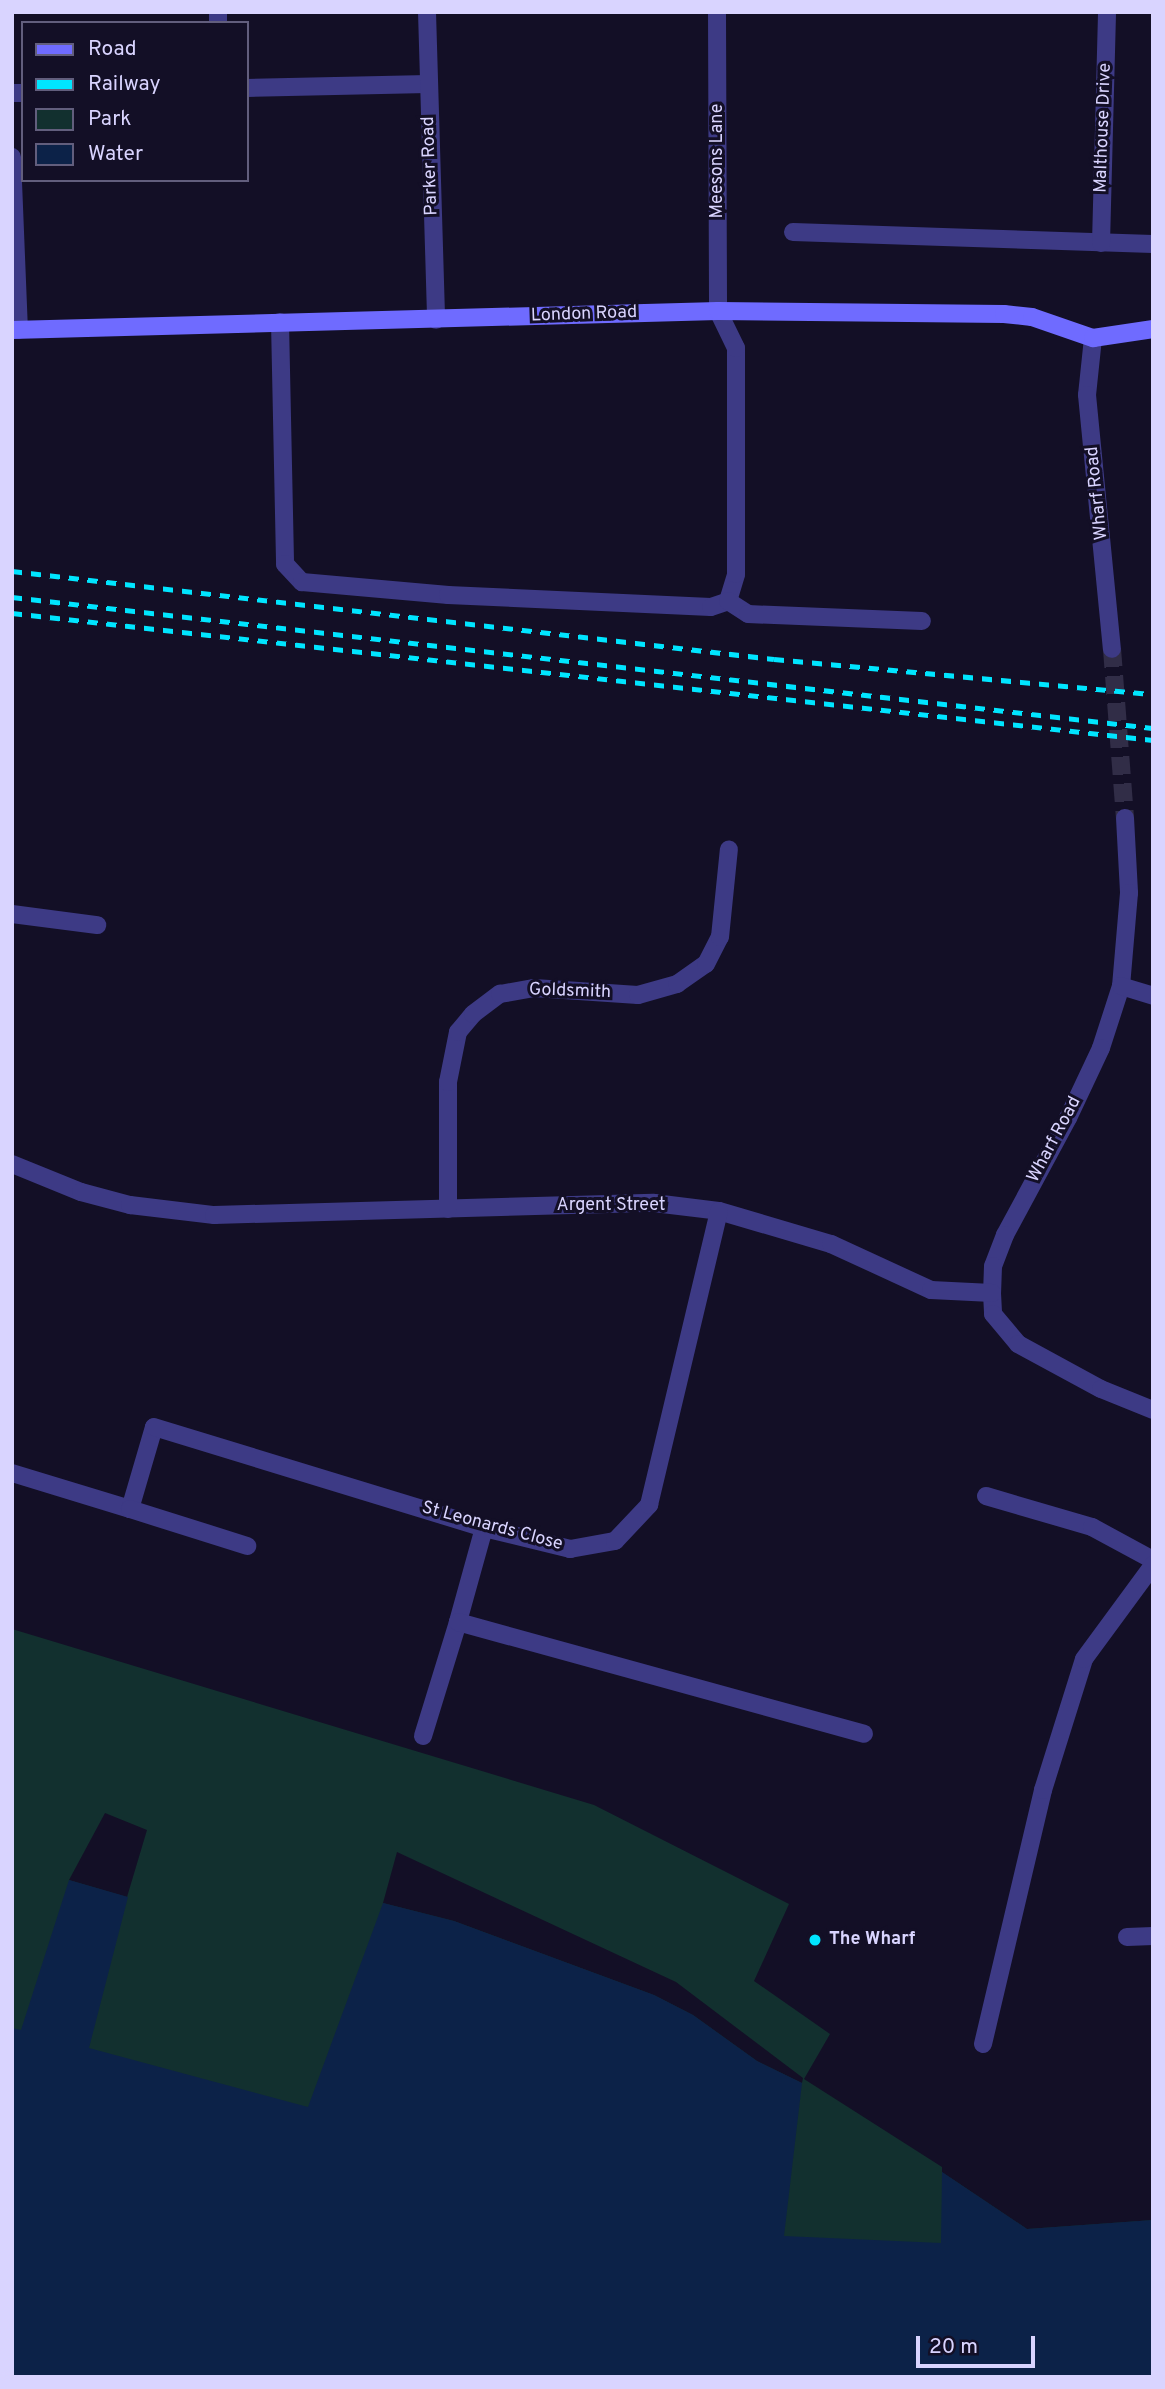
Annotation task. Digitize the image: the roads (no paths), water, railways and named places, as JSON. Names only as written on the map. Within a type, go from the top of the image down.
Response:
[{"type":"street","name":"Parker Road","points":[[427,12],[436,320]]},
{"type":"street","name":"Meesons Lane","points":[[717,12],[718,311]]},
{"type":"street","name":"Malthouse Drive","points":[[1101,243],[1107,12]]},
{"type":"street","points":[[248,89],[428,84]]},
{"type":"street","points":[[12,156],[16,330]]},
{"type":"street","points":[[793,232],[1153,244]]},
{"type":"street","points":[[718,311],[736,348],[736,574],[728,601]]},
{"type":"street","name":"London Road","points":[[16,330],[718,311],[1004,314],[1032,317],[1093,338],[1153,330]]},
{"type":"street","points":[[280,322],[285,564],[302,582],[448,595],[697,607],[728,601],[748,614],[922,621]]},
{"type":"street","name":"Wharf Road","points":[[1093,338],[1087,395],[1112,649]]},
{"type":"street","name":"Wharf Road","points":[[992,1293],[993,1266],[1005,1235],[1068,1118],[1101,1048],[1121,986],[1129,893],[1125,818]]},
{"type":"street","name":"Goldsmith","points":[[448,1209],[448,1082],[458,1032],[473,1014],[500,995],[534,988],[638,995],[677,984],[706,964],[720,937],[729,849]]},
{"type":"street","points":[[12,914],[97,925]]},
{"type":"street","points":[[1121,986],[1153,996]]},
{"type":"street","name":"Argent Street","points":[[12,1164],[106,1198],[214,1215],[653,1203],[719,1212],[831,1244],[931,1290],[992,1293]]},
{"type":"street","name":"St Leonards Close","points":[[130,1509],[155,1427],[484,1528],[570,1549],[615,1541],[649,1505],[719,1212]]},
{"type":"street","points":[[992,1293],[993,1314],[1017,1344],[1101,1389],[1153,1410]]},
{"type":"street","points":[[12,1473],[247,1546]]},
{"type":"street","points":[[983,2044],[1044,1790],[1084,1659],[1153,1563],[1092,1527],[986,1496]]},
{"type":"street","points":[[423,1736],[484,1528]]},
{"type":"street","points":[[458,1622],[864,1734]]},
{"type":"street","points":[[1127,1937],[1153,1936]]},
{"type":"water","points":[[69,1880],[128,1897],[89,2048],[308,2107],[383,1903],[454,1921],[654,1995],[693,2015],[757,2061],[802,2083],[784,2236],[941,2243],[942,2172],[1027,2229],[1153,2220],[1153,2377],[12,2377],[12,2028],[21,2030]]},
{"type":"tunnel","points":[[1112,649],[1125,818]]},
{"type":"railway","points":[[12,571],[774,659],[1153,694]]},
{"type":"railway","points":[[12,597],[1153,728]]},
{"type":"railway","points":[[12,613],[1153,740]]},
{"type":"place","name":"The Wharf","points":[[815,1940]]}]
